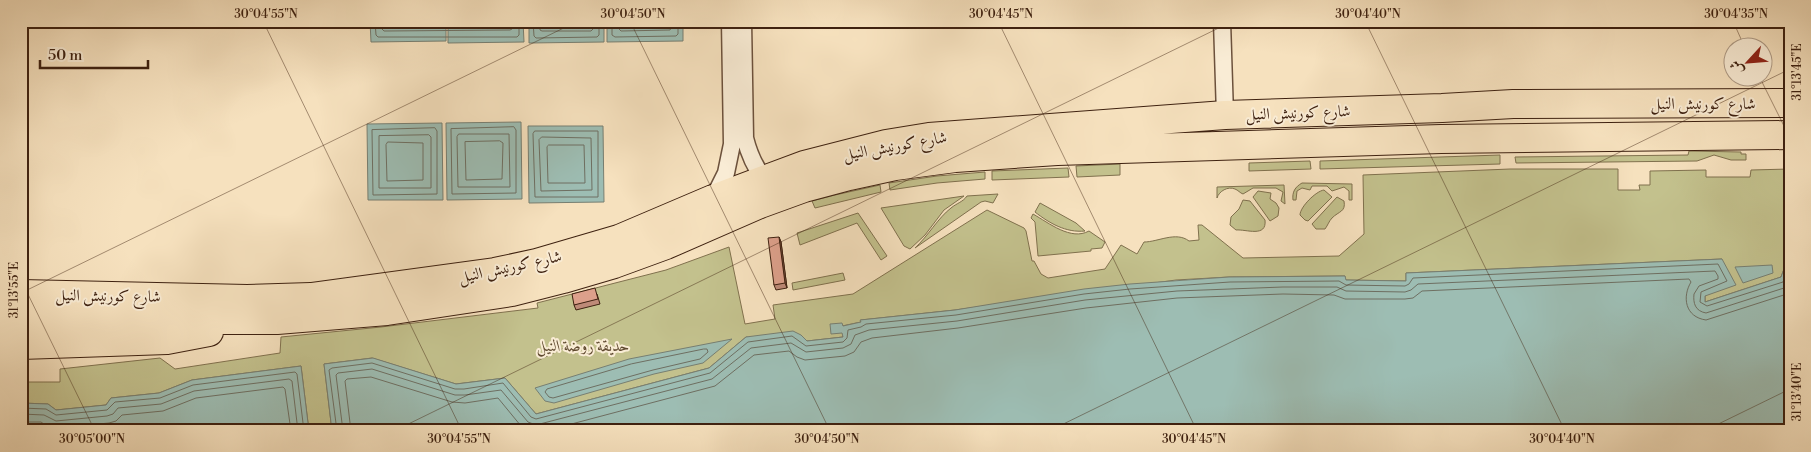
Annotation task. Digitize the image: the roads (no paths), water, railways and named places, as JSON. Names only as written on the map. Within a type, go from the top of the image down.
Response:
[{"type":"highway","name":"شارع كورنيش النيل","points":[[21,294],[279,298],[311,296],[452,279],[528,265],[578,252],[649,227],[764,179],[845,154],[929,137],[1225,115],[1513,104],[1790,104]]},
{"type":"highway","points":[[1513,104],[1506,118],[1510,132],[1515,138]]},
{"type":"highway","points":[[1441,139],[1448,135],[1452,128],[1453,120],[1449,113],[1442,108]]},
{"type":"highway","name":"شارع كورنيش النيل","points":[[21,319],[277,320],[387,311],[512,292],[563,280],[614,264],[666,245],[804,188],[895,166],[955,158],[1057,151],[1441,139],[1790,135]]},
{"type":"highway","points":[[21,345],[167,340],[217,330],[240,320]]},
{"type":"street","points":[[713,199],[726,173],[732,144],[730,21]]},
{"type":"street","points":[[743,21],[746,138],[748,153],[764,179]]},
{"type":"street","points":[[1222,21],[1225,115]]},
{"type":"water","points":[[370,21],[446,21],[446,41],[371,42]]},
{"type":"water","points":[[448,21],[523,21],[524,42],[448,43]]},
{"type":"water","points":[[529,21],[604,21],[604,42],[529,43]]},
{"type":"water","points":[[607,21],[683,21],[683,41],[607,42]]},
{"type":"water","points":[[521,122],[522,199],[447,200],[446,123]]},
{"type":"water","points":[[442,123],[443,200],[368,200],[367,124]]},
{"type":"water","points":[[528,126],[603,126],[604,202],[529,203]]},
{"type":"water","points":[[1790,253],[1790,431],[332,431],[324,364],[373,358],[456,384],[505,378],[536,414],[709,368],[746,337],[793,331],[807,341],[843,337],[842,333],[831,334],[830,324],[842,323],[843,326],[861,322],[860,320],[955,310],[1084,289],[1229,277],[1345,276],[1346,280],[1406,281],[1406,273],[1722,259],[1736,285],[1705,296],[1705,302],[1781,277]]},
{"type":"water","points":[[1772,265],[1773,273],[1743,283],[1735,267]]},
{"type":"water","points":[[732,339],[703,363],[654,374],[554,403],[545,401],[535,388],[629,359]]},
{"type":"water","points":[[301,366],[309,431],[21,431],[21,403],[48,404],[56,410],[106,405],[111,398],[159,393],[192,380]]},
{"type":"park label","name":"حديقة روضة النيل","points":[[583,346]]}]
